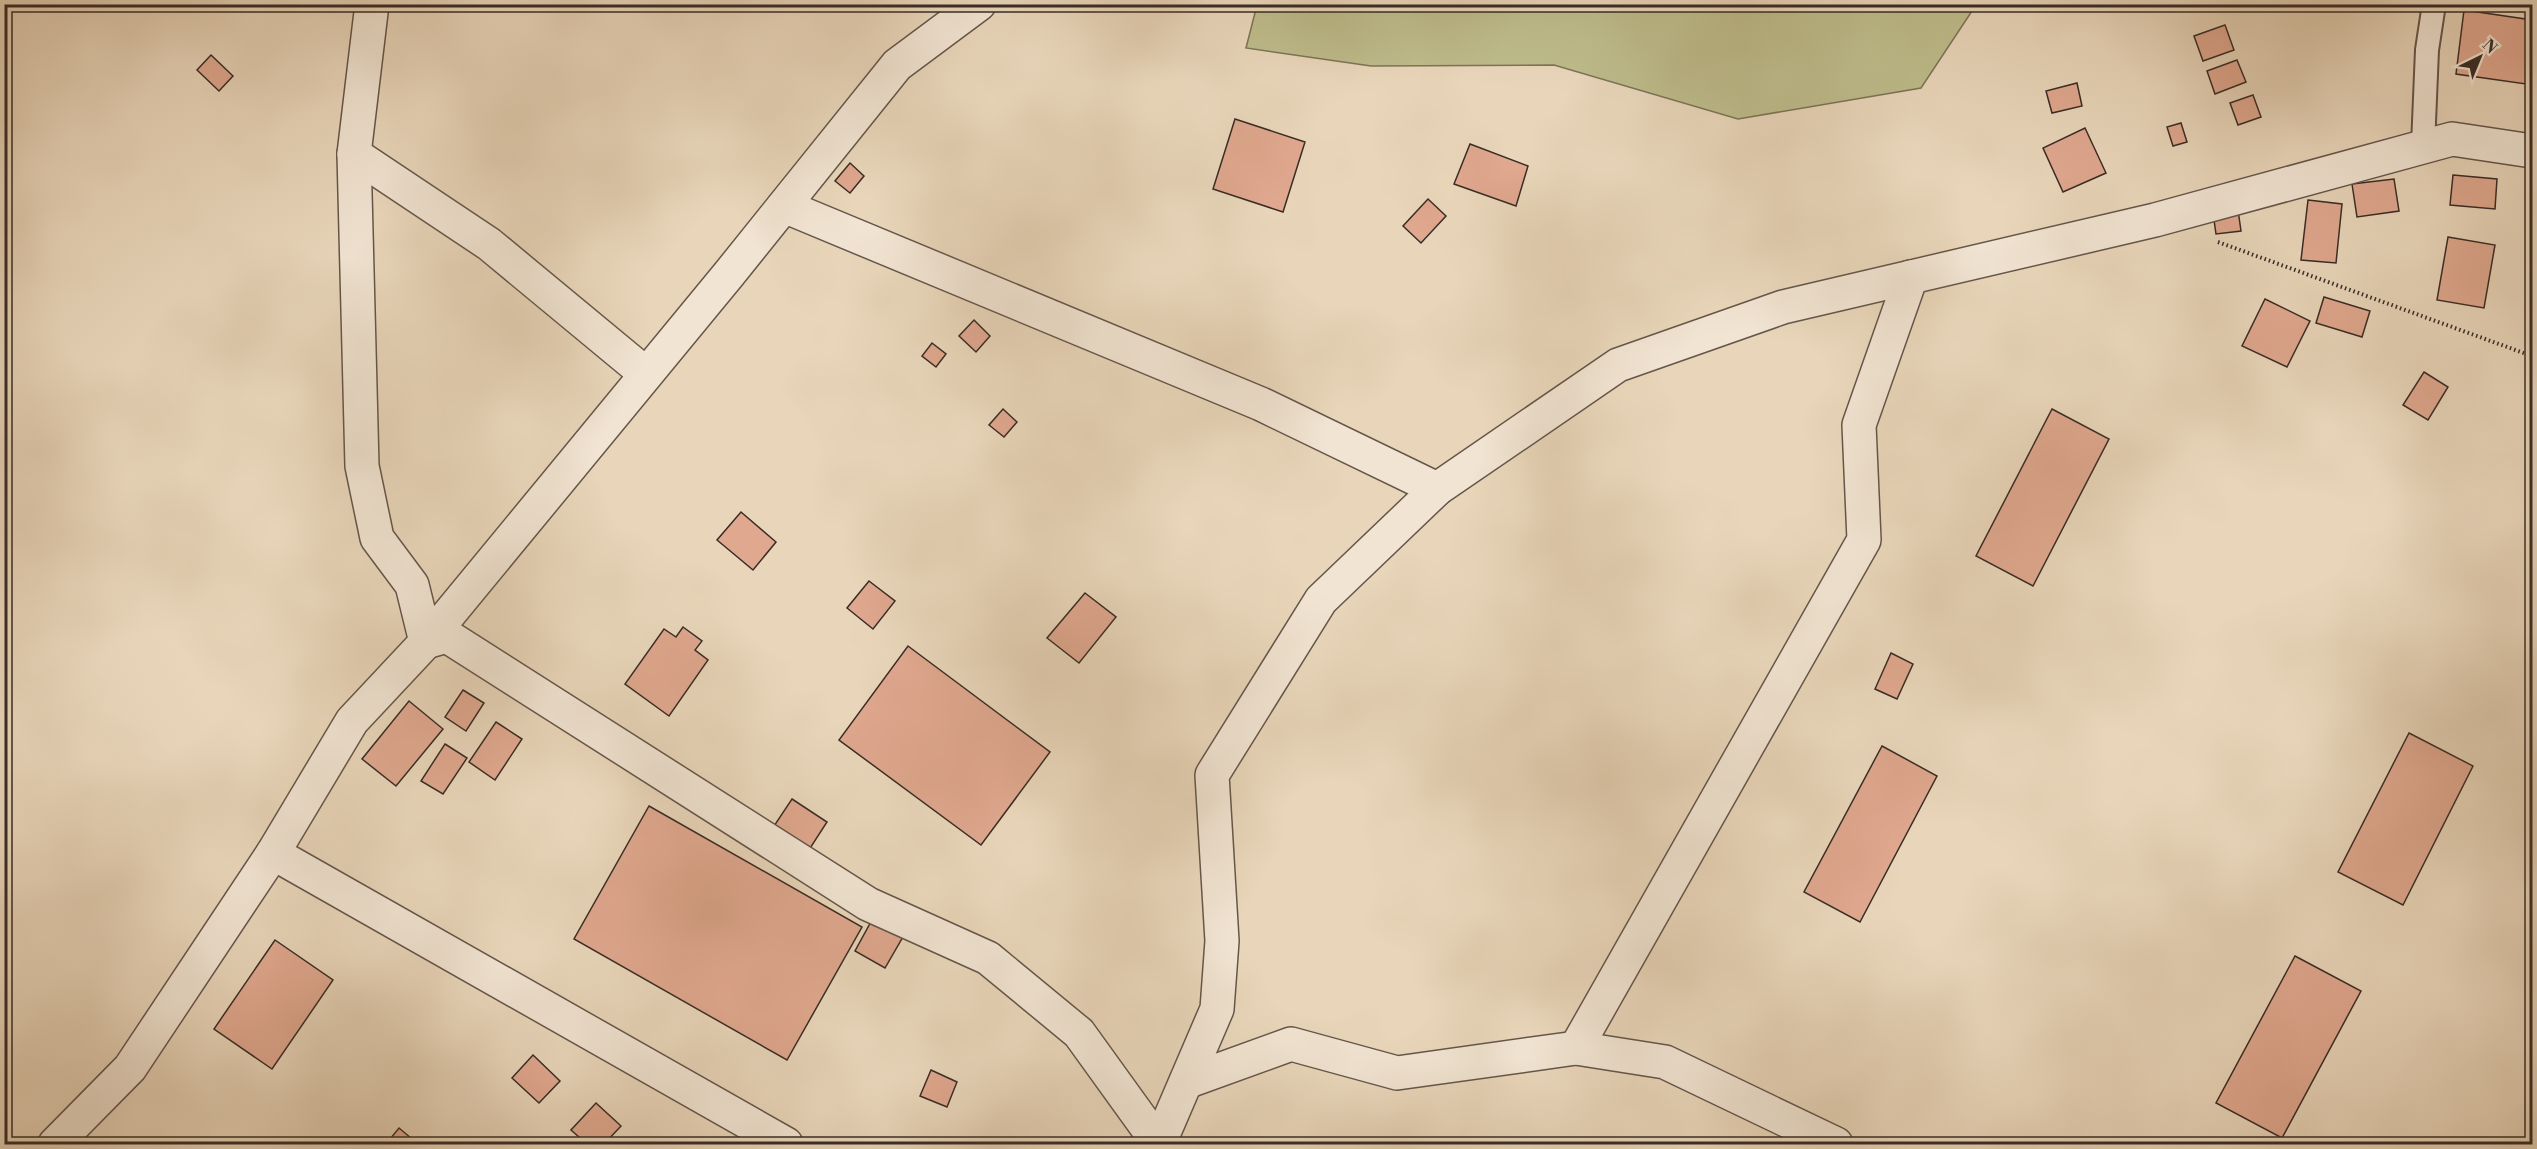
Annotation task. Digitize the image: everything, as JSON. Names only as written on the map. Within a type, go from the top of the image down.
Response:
[{"type":"street","points":[[372,4],[354,154],[362,466],[377,538],[412,585],[426,642]]},
{"type":"street","points":[[55,1144],[130,1068],[273,853],[352,721],[426,642],[897,65],[979,4]]},
{"type":"street","points":[[1159,1144],[1217,1009],[1222,941],[1212,775],[1321,600],[1437,489],[1618,365],[1783,307],[2155,220],[2452,139],[2532,151]]},
{"type":"street","points":[[354,154],[489,244],[646,374]]},
{"type":"street","points":[[784,206],[1261,404],[1437,489]]},
{"type":"street","points":[[1576,1048],[1864,540],[1858,425],[1911,277]]},
{"type":"street","points":[[426,642],[447,636],[868,904],[988,957],[1079,1033],[1159,1144]]},
{"type":"street","points":[[273,853],[786,1144]]},
{"type":"street","points":[[1186,1082],[1291,1044],[1397,1073],[1576,1048],[1665,1062],[1836,1144]]},
{"type":"lane","points":[[2423,147],[2427,50],[2434,4]]},
{"type":"path","points":[[2211,240],[2532,356]]},
{"type":"shaded area","points":[[1737,4],[1821,9],[1826,4],[1976,5],[1921,88],[1738,119],[1554,65],[1371,66],[1246,48],[1257,5]]},
{"type":"building","points":[[2464,10],[2532,20],[2532,40],[2526,84],[2456,74]]},
{"type":"building","points":[[2225,25],[2234,50],[2203,61],[2194,36]]},
{"type":"building","points":[[211,55],[233,76],[219,91],[197,70]]},
{"type":"building","points":[[2237,60],[2246,82],[2215,94],[2207,71]]},
{"type":"building","points":[[2077,83],[2082,106],[2052,113],[2046,91]]},
{"type":"building","points":[[2253,95],[2261,117],[2238,125],[2230,103]]},
{"type":"building","points":[[1235,119],[1305,142],[1283,212],[1213,189]]},
{"type":"building","points":[[2181,123],[2187,142],[2173,146],[2167,127]]},
{"type":"building","points":[[2085,128],[2106,173],[2063,192],[2043,148]]},
{"type":"building","points":[[1470,144],[1528,166],[1516,206],[1454,184]]},
{"type":"building","points":[[850,163],[864,176],[850,193],[835,181]]},
{"type":"building","points":[[2453,175],[2497,179],[2495,209],[2450,205]]},
{"type":"building","points":[[2394,179],[2399,211],[2357,217],[2352,184]]},
{"type":"building","points":[[1428,199],[1446,216],[1421,243],[1403,226]]},
{"type":"building","points":[[2308,200],[2342,204],[2336,263],[2301,260]]},
{"type":"building","points":[[2238,210],[2241,231],[2216,234],[2213,213]]},
{"type":"building","points":[[2448,237],[2495,245],[2484,308],[2437,300]]},
{"type":"building","points":[[2324,297],[2370,311],[2362,337],[2316,323]]},
{"type":"building","points":[[2265,299],[2310,321],[2287,367],[2242,346]]},
{"type":"building","points":[[974,320],[990,336],[976,352],[959,336]]},
{"type":"building","points":[[932,343],[946,354],[936,367],[922,356]]},
{"type":"building","points":[[2424,372],[2448,387],[2428,420],[2403,405]]},
{"type":"building","points":[[1003,409],[1017,422],[1004,437],[989,425]]},
{"type":"building","points":[[2052,409],[2109,439],[2033,586],[1976,556]]},
{"type":"building","points":[[741,512],[776,542],[753,570],[717,540]]},
{"type":"building","points":[[869,581],[895,601],[873,629],[847,608]]},
{"type":"building","points":[[1085,593],[1116,617],[1079,663],[1047,638]]},
{"type":"building","points":[[683,627],[702,641],[695,650],[708,660],[669,716],[625,684],[664,629],[676,637]]},
{"type":"building","points":[[908,646],[1050,752],[981,845],[839,740]]},
{"type":"building","points":[[1891,653],[1913,664],[1897,699],[1875,689]]},
{"type":"building","points":[[463,690],[484,703],[466,731],[445,717]]},
{"type":"building","points":[[409,701],[443,729],[396,786],[362,759]]},
{"type":"building","points":[[496,722],[522,739],[495,780],[469,762]]},
{"type":"building","points":[[2409,733],[2473,766],[2403,905],[2338,872]]},
{"type":"building","points":[[445,744],[467,758],[443,794],[421,781]]},
{"type":"building","points":[[1882,746],[1937,776],[1860,922],[1804,892]]},
{"type":"building","points":[[792,799],[827,822],[807,853],[772,829]]},
{"type":"building","points":[[649,806],[862,927],[787,1060],[574,939]]},
{"type":"building","points":[[873,918],[904,935],[885,968],[855,951]]},
{"type":"building","points":[[275,940],[333,980],[272,1069],[214,1029]]},
{"type":"building","points":[[2295,956],[2361,991],[2282,1138],[2216,1103]]},
{"type":"building","points":[[533,1055],[560,1081],[539,1103],[512,1078]]},
{"type":"building","points":[[931,1070],[957,1082],[947,1107],[920,1096]]},
{"type":"building","points":[[596,1103],[621,1126],[604,1144],[587,1144],[571,1130]]},
{"type":"building","points":[[399,1128],[418,1144],[386,1144]]}]
